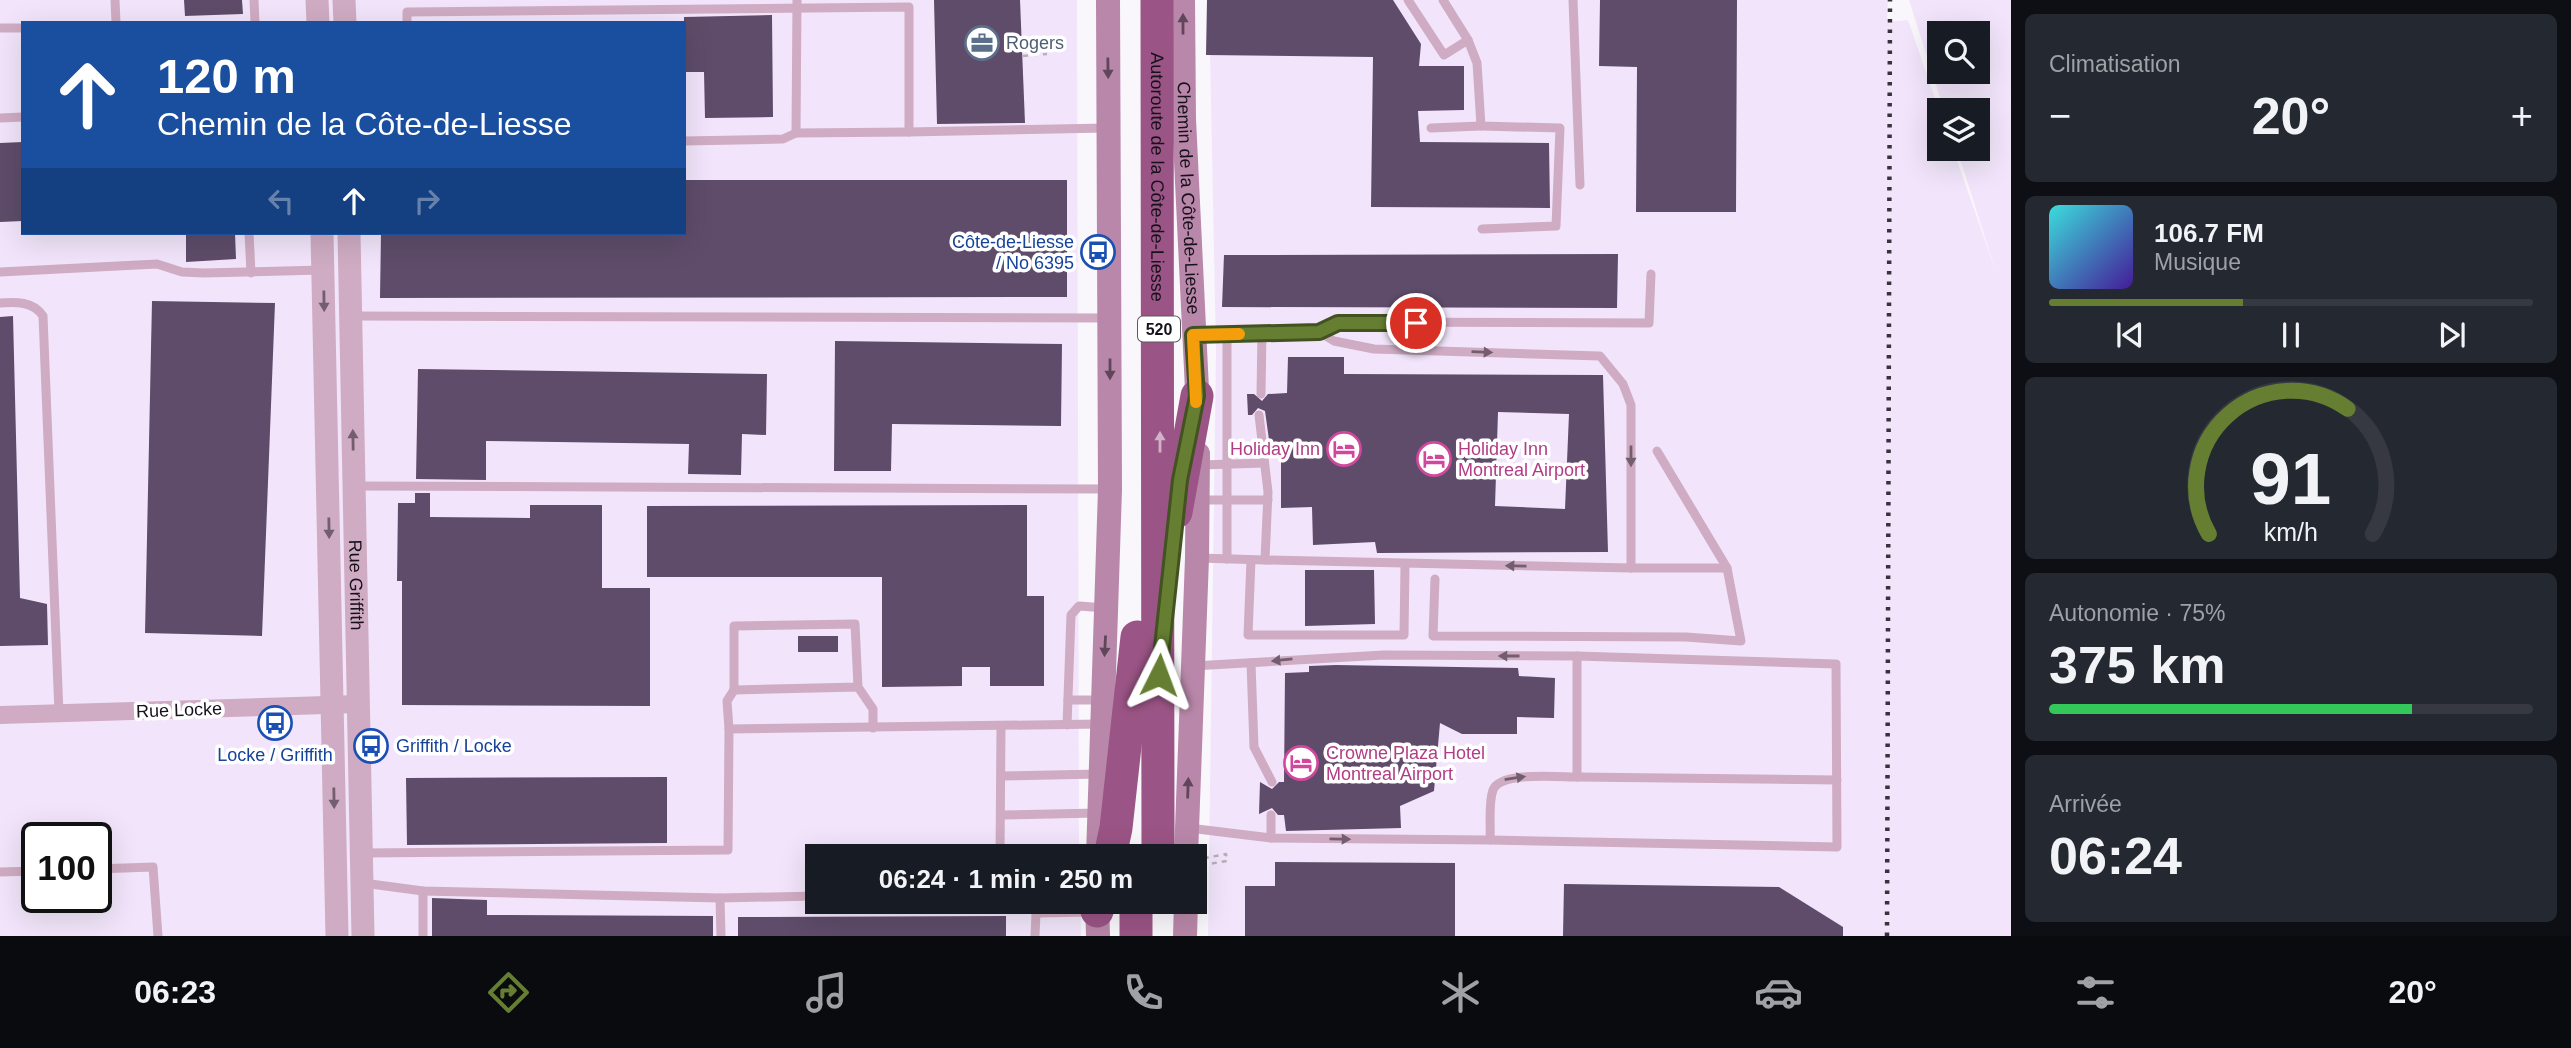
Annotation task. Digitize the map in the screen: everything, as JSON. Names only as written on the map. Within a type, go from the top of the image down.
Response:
[{"type":"highway","name":"Autoroute de la Côte-de-Liesse","points":[[1135,0],[1148,647],[1157,844]]},
{"type":"highway","name":"Autoroute de la Côte-de-Liesse","points":[[1137,844],[1148,647],[1157,0]]},
{"type":"highway","points":[[1113,844],[1197,396]]},
{"type":"highway","points":[[1136,914],[1136,936]]},
{"type":"highway","points":[[1157,936],[1158,914]]},
{"type":"main road","points":[[1098,844],[1110,489],[1108,0]]},
{"type":"main road","name":"Chemin de la Côte-de-Liesse","points":[[1183,0],[1197,396],[1197,558],[1187,828],[1192,844]]},
{"type":"main road","points":[[1185,936],[1186,914]]},
{"type":"street","points":[[317,0],[318,21]]},
{"type":"street","points":[[344,0],[345,21]]},
{"type":"street","name":"Rue Griffith","points":[[323,235],[337,936]]},
{"type":"street","name":"Rue Griffith","points":[[349,235],[363,936]]},
{"type":"street","name":"Rue Locke","points":[[0,715],[358,704]]},
{"type":"lane","points":[[115,0],[116,21]]},
{"type":"lane","points":[[254,0],[255,21]]},
{"type":"lane","points":[[1408,0],[1444,55],[1468,40]]},
{"type":"lane","points":[[1443,0],[1468,40],[1477,63],[1481,126]]},
{"type":"lane","points":[[1573,0],[1580,185]]},
{"type":"lane","points":[[407,21],[407,12],[797,4],[909,7],[909,132]]},
{"type":"lane","points":[[796,133],[797,4]]},
{"type":"lane","points":[[0,28],[21,28]]},
{"type":"lane","points":[[0,118],[21,117]]},
{"type":"lane","points":[[686,141],[783,139],[796,133],[1109,128]]},
{"type":"lane","points":[[1431,128],[1560,128],[1556,226],[1482,229]]},
{"type":"lane","points":[[249,235],[251,272]]},
{"type":"lane","points":[[0,272],[157,264],[182,272],[323,270]]},
{"type":"lane","points":[[1193,335],[1319,332],[1338,323],[1649,323],[1651,274]]},
{"type":"lane","points":[[0,303],[25,303],[39,310],[43,316],[60,713]]},
{"type":"lane","points":[[351,316],[1110,318]]},
{"type":"lane","points":[[1261,394],[1262,332]]},
{"type":"lane","points":[[1319,332],[1334,341],[1374,349],[1600,356],[1623,384],[1631,405],[1631,568]]},
{"type":"lane","points":[[1227,335],[1227,559]]},
{"type":"lane","points":[[1259,415],[1268,500],[1265,560]]},
{"type":"lane","points":[[1435,579],[1433,636],[1686,637],[1741,641],[1727,568],[1657,451]]},
{"type":"lane","points":[[1197,465],[1264,463]]},
{"type":"lane","points":[[354,486],[1110,489]]},
{"type":"lane","points":[[1198,500],[1268,500]]},
{"type":"lane","points":[[1197,558],[1405,565],[1727,568]]},
{"type":"lane","points":[[1251,560],[1248,635],[1404,635],[1405,565]]},
{"type":"lane","points":[[1067,725],[1071,615],[1079,606],[1107,608]]},
{"type":"lane","points":[[363,853],[728,850],[727,701],[734,690],[734,626],[855,624],[858,687],[873,709],[873,727]]},
{"type":"lane","points":[[1187,828],[1271,838],[1837,847],[1836,663],[1577,656],[1384,655],[1193,666]]},
{"type":"lane","points":[[1577,656],[1577,777]]},
{"type":"lane","points":[[1251,663],[1254,747],[1272,782]]},
{"type":"lane","points":[[734,690],[858,687]]},
{"type":"lane","points":[[1068,700],[1102,712]]},
{"type":"lane","points":[[729,729],[1067,725],[1102,712]]},
{"type":"lane","points":[[1000,844],[1001,726]]},
{"type":"lane","points":[[1001,776],[1099,774]]},
{"type":"lane","points":[[1490,840],[1493,790],[1501,781],[1524,776],[1837,780]]},
{"type":"lane","points":[[1001,814],[1098,813]]},
{"type":"lane","points":[[1271,815],[1271,838]]},
{"type":"lane","points":[[112,868],[153,867],[158,936]]},
{"type":"lane","points":[[0,872],[21,871]]},
{"type":"lane","points":[[363,883],[423,891],[720,898],[805,896]]},
{"type":"lane","points":[[423,891],[423,936]]},
{"type":"lane","points":[[720,898],[720,936]]},
{"type":"lane","points":[[1035,936],[1036,914]]},
{"type":"path","points":[[1023,56],[1047,54]]},
{"type":"path","points":[[1207,860],[1227,861],[1226,854],[1213,856]]},
{"type":"shaded area","points":[[0,0],[1077,0],[1079,844],[805,844],[805,914],[1080,914],[1081,936],[0,936]]},
{"type":"shaded area","points":[[1209,0],[1888,0],[1887,22],[1908,20],[1927,75],[1927,84],[1930,84],[1935,98],[1927,98],[1927,161],[1957,161],[1996,272],[1961,161],[1990,161],[1990,98],[1940,98],[1936,84],[1990,84],[1990,21],[1927,21],[1927,57],[1909,0],[2011,0],[2011,936],[1208,936],[1216,351]]},
{"type":"building","points":[[184,0],[242,0],[243,14],[185,16]]},
{"type":"building","points":[[934,0],[1020,0],[1025,123],[937,124]]},
{"type":"building","points":[[1207,0],[1393,0],[1421,44],[1419,66],[1464,66],[1464,110],[1418,111],[1420,142],[1549,143],[1550,208],[1371,207],[1373,57],[1206,55]]},
{"type":"building","points":[[1600,0],[1737,0],[1736,212],[1636,212],[1637,67],[1599,66]]},
{"type":"building","points":[[772,15],[773,117],[705,118],[704,72],[686,72],[684,17]]},
{"type":"building","points":[[21,142],[21,221],[0,222],[0,143]]},
{"type":"building","points":[[686,180],[1067,180],[1067,297],[380,298],[381,235],[686,235]]},
{"type":"building","points":[[186,235],[235,235],[236,259],[186,262]]},
{"type":"building","points":[[1618,254],[1617,308],[1222,307],[1224,255]]},
{"type":"building","points":[[152,301],[275,303],[262,636],[145,633]]},
{"type":"building","points":[[13,316],[20,598],[47,604],[48,645],[0,646],[0,317]]},
{"type":"building","points":[[835,341],[1062,344],[1061,426],[892,424],[891,471],[834,471]]},
{"type":"building","points":[[1288,357],[1344,357],[1344,374],[1603,375],[1608,552],[1377,553],[1375,542],[1313,545],[1312,507],[1281,508],[1281,449],[1270,447],[1265,411],[1258,408],[1252,415],[1248,415],[1247,394],[1254,394],[1262,401],[1268,394],[1287,393]],"holes":[[[1498,412],[1569,414],[1565,509],[1495,506]]]},
{"type":"building","points":[[418,369],[767,374],[766,435],[742,434],[741,475],[688,474],[689,444],[486,441],[486,480],[416,479]]},
{"type":"building","points":[[415,493],[430,493],[430,517],[530,518],[530,505],[602,505],[602,588],[650,588],[650,706],[402,705],[402,581],[397,581],[398,503],[415,503]]},
{"type":"building","points":[[1027,505],[1027,596],[1044,596],[1044,686],[990,686],[990,667],[962,667],[962,686],[882,687],[882,577],[647,577],[647,506]]},
{"type":"building","points":[[1305,570],[1374,570],[1375,624],[1305,626]]},
{"type":"building","points":[[798,636],[838,636],[838,652],[798,652]]},
{"type":"building","points":[[1309,666],[1518,668],[1519,676],[1555,678],[1554,718],[1517,717],[1517,734],[1462,734],[1440,723],[1434,791],[1400,806],[1401,828],[1286,831],[1284,815],[1278,815],[1272,808],[1259,814],[1260,782],[1272,789],[1279,782],[1284,782],[1285,673],[1309,672]]},
{"type":"building","points":[[667,777],[667,843],[407,845],[406,778]]},
{"type":"building","points":[[1275,862],[1455,863],[1455,936],[1245,936],[1245,886],[1275,886]]},
{"type":"building","points":[[1564,884],[1779,887],[1843,927],[1843,936],[1563,936]]},
{"type":"building","points":[[432,898],[487,900],[487,915],[713,916],[713,936],[432,936]]},
{"type":"building","points":[[1006,916],[1006,936],[738,936],[738,917]]},
{"type":"railway","points":[[1887,936],[1890,0]]},
{"type":"slow traffic","points":[[1196,402],[1193,335],[1239,334]]},
{"type":"place","name":"Rogers","points":[[982,43]]},
{"type":"place","name":"Côte-de-Liesse / No 6395","points":[[1098,252]]},
{"type":"place","name":"Holiday Inn","points":[[1344,449]]},
{"type":"place","name":"Holiday Inn Montreal Airport","points":[[1434,459]]},
{"type":"place","name":"Locke / Griffith","points":[[275,723]]},
{"type":"place","name":"Griffith / Locke","points":[[371,746]]},
{"type":"place","name":"Crowne Plaza Hotel Montreal Airport","points":[[1301,763]]},
{"type":"route","points":[[1159,675],[1180,480],[1197,396],[1193,335],[1319,332],[1338,323],[1416,323]]}]
